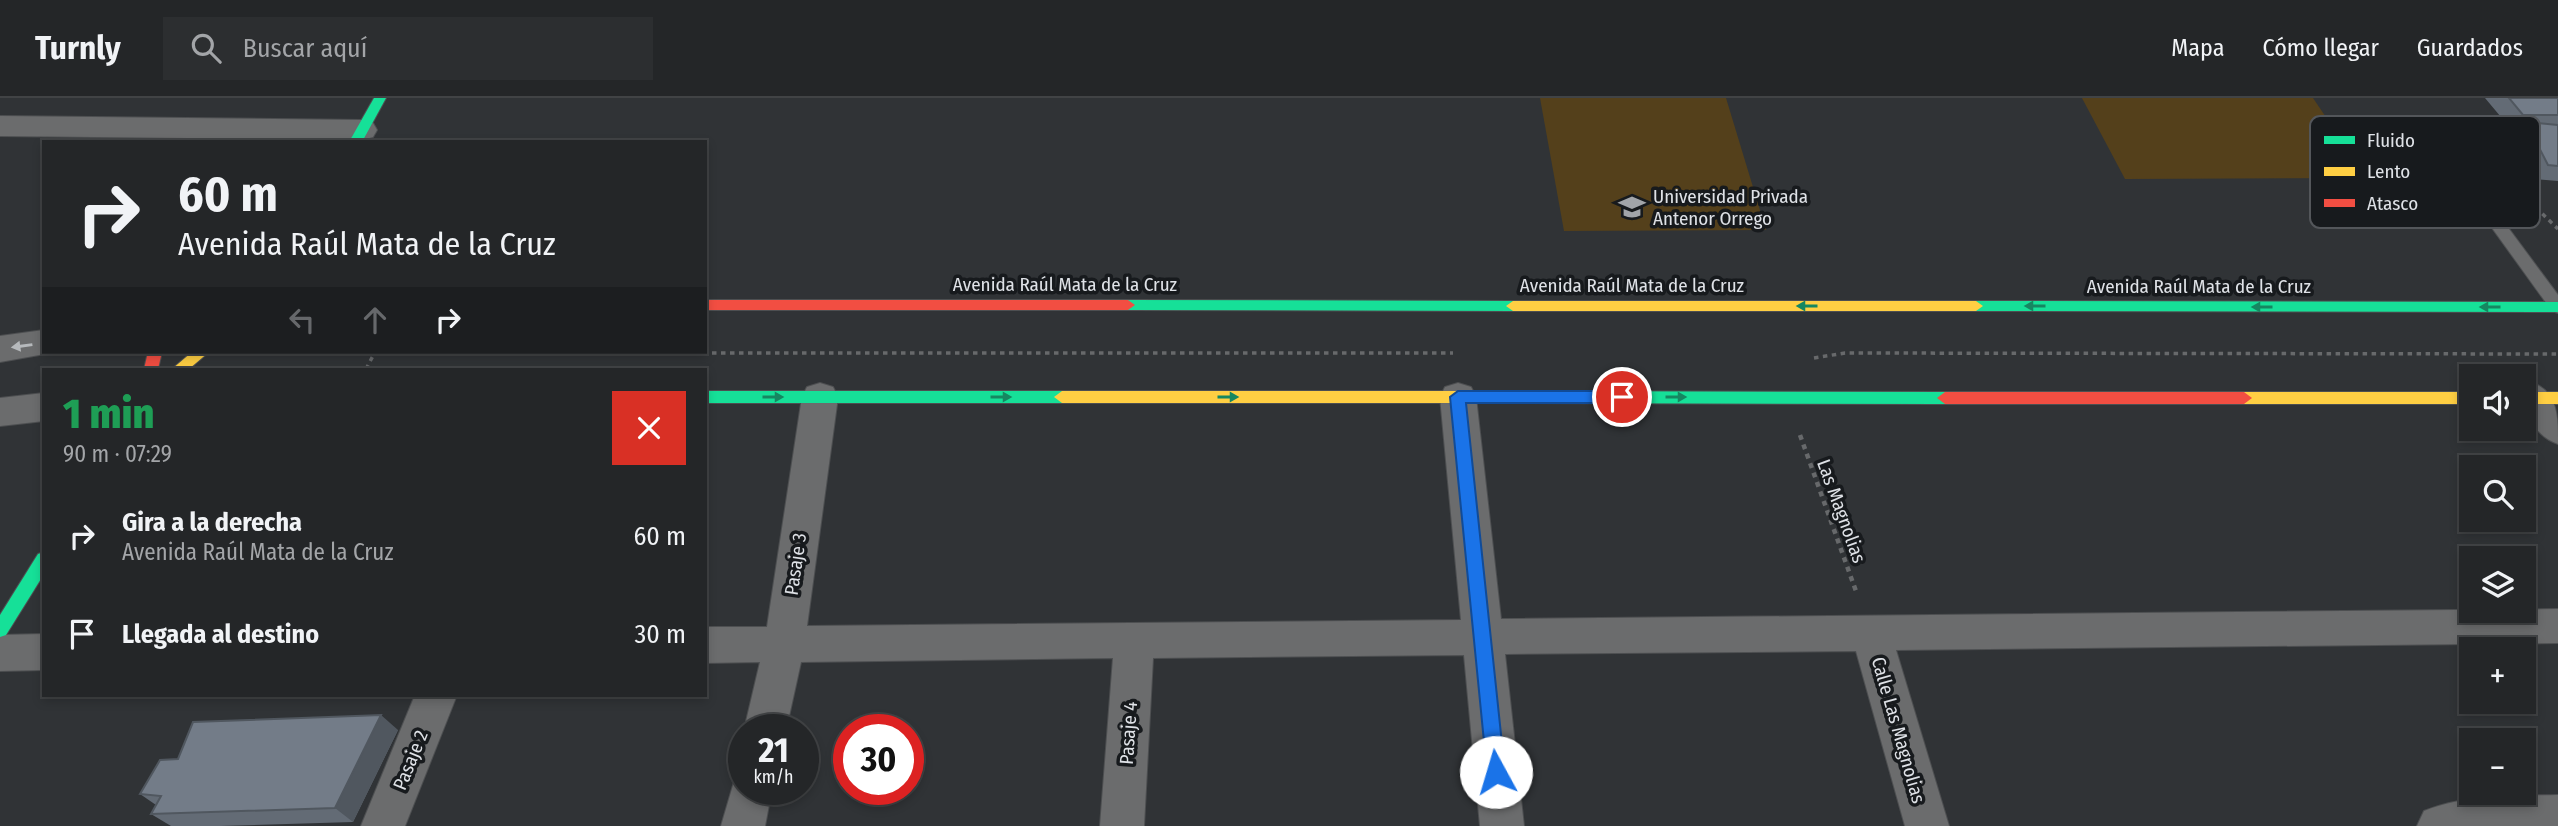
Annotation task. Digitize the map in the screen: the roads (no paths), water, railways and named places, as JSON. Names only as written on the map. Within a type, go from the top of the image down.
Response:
[{"type":"main road","points":[[358,136],[380,98]]},
{"type":"main road","name":"Avenida Raúl Mata de la Cruz","points":[[707,304],[2558,307]]},
{"type":"main road","points":[[180,368],[199,354]]},
{"type":"main road","points":[[707,397],[2459,398]]},
{"type":"main road","points":[[0,630],[42,562]]},
{"type":"street","points":[[274,136],[299,98]]},
{"type":"street","points":[[0,126],[274,136],[358,136]]},
{"type":"street","points":[[0,349],[42,343]]},
{"type":"street","name":"Pasaje 3","points":[[769,714],[784,645],[820,397]]},
{"type":"street","points":[[1458,397],[1502,826]]},
{"type":"street","points":[[2539,398],[2558,430]]},
{"type":"street","points":[[0,412],[42,407]]},
{"type":"street","points":[[707,645],[2558,626]]},
{"type":"street","name":"Calle Las Magnolias","points":[[1871,633],[1927,826]]},
{"type":"street","name":"Pasaje 4","points":[[1122,826],[1134,641]]},
{"type":"street","points":[[0,653],[42,652]]},
{"type":"street","name":"Pasaje 2","points":[[383,826],[435,697]]},
{"type":"street","points":[[743,826],[748,805]]},
{"type":"street","points":[[2439,826],[2485,817],[2558,816]]},
{"type":"lane","points":[[2500,228],[2558,307]]},
{"type":"place","name":"Universidad Privada Antenor Orrego","points":[[1632,207]]}]
